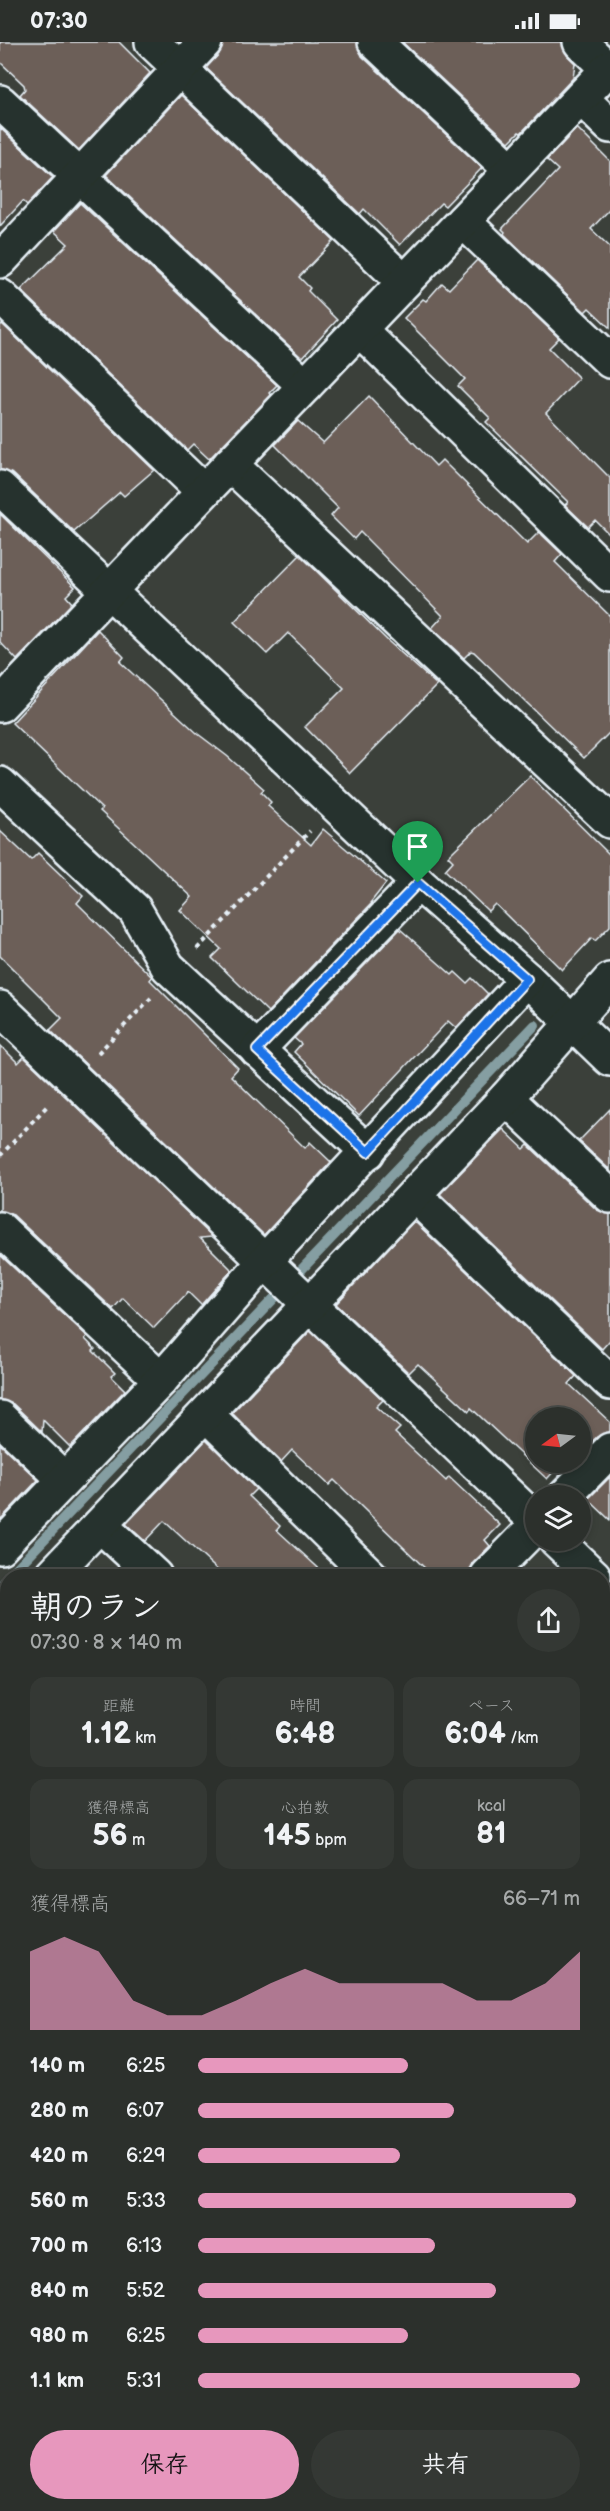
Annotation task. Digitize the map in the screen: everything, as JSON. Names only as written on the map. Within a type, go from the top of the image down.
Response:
[{"type":"street","points":[[152,42],[404,282]]},
{"type":"street","points":[[0,261],[205,42]]},
{"type":"street","points":[[375,42],[511,170]]},
{"type":"street","points":[[6,686],[108,591],[609,68],[580,42]]},
{"type":"street","points":[[580,98],[610,126]]},
{"type":"street","points":[[0,102],[305,386]]},
{"type":"street","points":[[463,221],[610,361]]},
{"type":"street","points":[[0,296],[203,491]]},
{"type":"street","points":[[359,329],[610,575]]},
{"type":"street","points":[[230,464],[610,821]]},
{"type":"street","points":[[0,488],[418,883],[527,979],[610,1059]]},
{"type":"street","points":[[0,784],[135,910],[168,967],[368,1152]]},
{"type":"street","points":[[257,1050],[418,883]]},
{"type":"street","points":[[0,1547],[161,1380],[264,1262],[527,979]]},
{"type":"street","points":[[58,1569],[506,1098],[610,980]]},
{"type":"street","points":[[0,1008],[525,1510]]},
{"type":"street","points":[[506,1098],[610,1196]]},
{"type":"street","points":[[414,1195],[610,1383]]},
{"type":"street","points":[[0,1229],[161,1380]]},
{"type":"street","points":[[206,1414],[364,1569]]},
{"type":"street","points":[[0,1418],[64,1479]]},
{"type":"street","points":[[576,1485],[610,1450]]},
{"type":"street","points":[[100,1525],[147,1569]]},
{"type":"street","points":[[494,1569],[525,1537]]},
{"type":"street","points":[[568,1551],[587,1569]]},
{"type":"building","points":[[0,42],[119,42],[150,73],[79,150],[20,95],[25,89],[24,85],[0,62]]},
{"type":"building","points":[[224,42],[357,42],[362,56],[482,168],[445,206],[441,203],[400,245],[364,209],[360,214],[206,68],[219,54]]},
{"type":"building","points":[[402,42],[562,42],[567,55],[575,63],[573,78],[521,133],[519,132],[509,142]]},
{"type":"building","points":[[181,95],[334,241],[299,277],[310,288],[308,291],[337,320],[302,358],[106,175]]},
{"type":"building","points":[[0,128],[53,177],[27,205],[23,201],[0,226]]},
{"type":"building","points":[[577,128],[610,161],[610,209],[591,229],[610,247],[610,328],[589,308],[585,312],[504,234],[502,229],[558,170],[547,160]]},
{"type":"building","points":[[80,203],[277,385],[269,393],[271,395],[209,459],[193,444],[187,450],[21,290],[68,244],[54,231]]},
{"type":"building","points":[[477,260],[559,338],[549,348],[579,378],[546,413],[610,478],[610,535],[595,520],[588,527],[565,505],[568,502],[486,422],[490,418],[458,386],[465,379],[404,318],[423,299],[426,301],[442,283],[449,289]]},
{"type":"building","points":[[2,324],[154,470],[124,496],[120,492],[74,532],[13,474],[0,470],[0,326]]},
{"type":"building","points":[[369,396],[436,466],[442,460],[527,544],[539,532],[562,554],[555,562],[610,616],[610,732],[584,758],[474,652],[471,651],[464,658],[432,628],[443,616],[360,532],[354,539],[331,516],[338,508],[275,445],[298,421],[323,443]]},
{"type":"building","points":[[0,514],[75,587],[66,596],[72,603],[17,660],[0,642]]},
{"type":"building","points":[[300,555],[389,642],[437,685],[350,773],[305,727],[344,688],[288,633],[267,654],[234,622]]},
{"type":"building","points":[[98,630],[124,657],[120,662],[198,734],[264,789],[261,792],[271,802],[268,806],[311,845],[323,829],[386,883],[372,903],[268,1012],[212,958],[221,949],[180,910],[192,897],[100,811],[102,809],[12,723]]},
{"type":"building","points":[[530,776],[610,855],[610,926],[595,941],[592,938],[562,970],[495,904],[488,911],[445,870],[453,861],[448,856]]},
{"type":"building","points":[[0,831],[31,860],[38,853],[83,896],[77,903],[152,977],[150,980],[238,1068],[231,1076],[305,1148],[310,1142],[331,1162],[264,1235],[50,1030],[62,1018],[0,956]]},
{"type":"building","points":[[400,929],[452,975],[455,972],[467,983],[472,978],[488,994],[456,1028],[448,1021],[359,1116],[294,1052],[301,1044],[294,1038]]},
{"type":"building","points":[[0,1045],[18,1063],[24,1057],[213,1237],[200,1238],[232,1270],[201,1305],[188,1292],[154,1328],[123,1298],[113,1309],[13,1215],[0,1211]]},
{"type":"building","points":[[610,1109],[610,1170],[579,1141]]},
{"type":"building","points":[[503,1129],[524,1149],[528,1145],[597,1210],[610,1214],[610,1340],[602,1349],[440,1194]]},
{"type":"building","points":[[414,1221],[576,1376],[569,1384],[610,1422],[610,1432],[597,1437],[591,1443],[591,1407],[525,1407],[525,1458],[471,1408],[469,1411],[418,1364],[409,1373],[336,1304]]},
{"type":"building","points":[[0,1255],[87,1336],[85,1339],[95,1349],[93,1351],[115,1373],[111,1376],[125,1390],[70,1447],[43,1420],[42,1432],[13,1404],[0,1400]]},
{"type":"building","points":[[310,1331],[383,1400],[376,1407],[400,1428],[395,1433],[446,1481],[449,1477],[500,1525],[485,1540],[490,1546],[473,1563],[471,1569],[426,1569],[334,1480],[329,1485],[292,1450],[281,1462],[232,1413]]},
{"type":"building","points":[[206,1440],[256,1489],[249,1496],[280,1526],[277,1530],[319,1569],[216,1569],[164,1521],[145,1541],[126,1524]]},
{"type":"building","points":[[0,1444],[38,1480],[0,1520]]},
{"type":"building","points":[[541,1473],[552,1473],[547,1479]]},
{"type":"building","points":[[610,1477],[610,1520],[591,1502],[591,1496]]},
{"type":"waterway","points":[[16,1569],[535,1025]]},
{"type":"route","points":[[418,883],[527,979],[368,1152],[257,1050],[418,883]]}]
